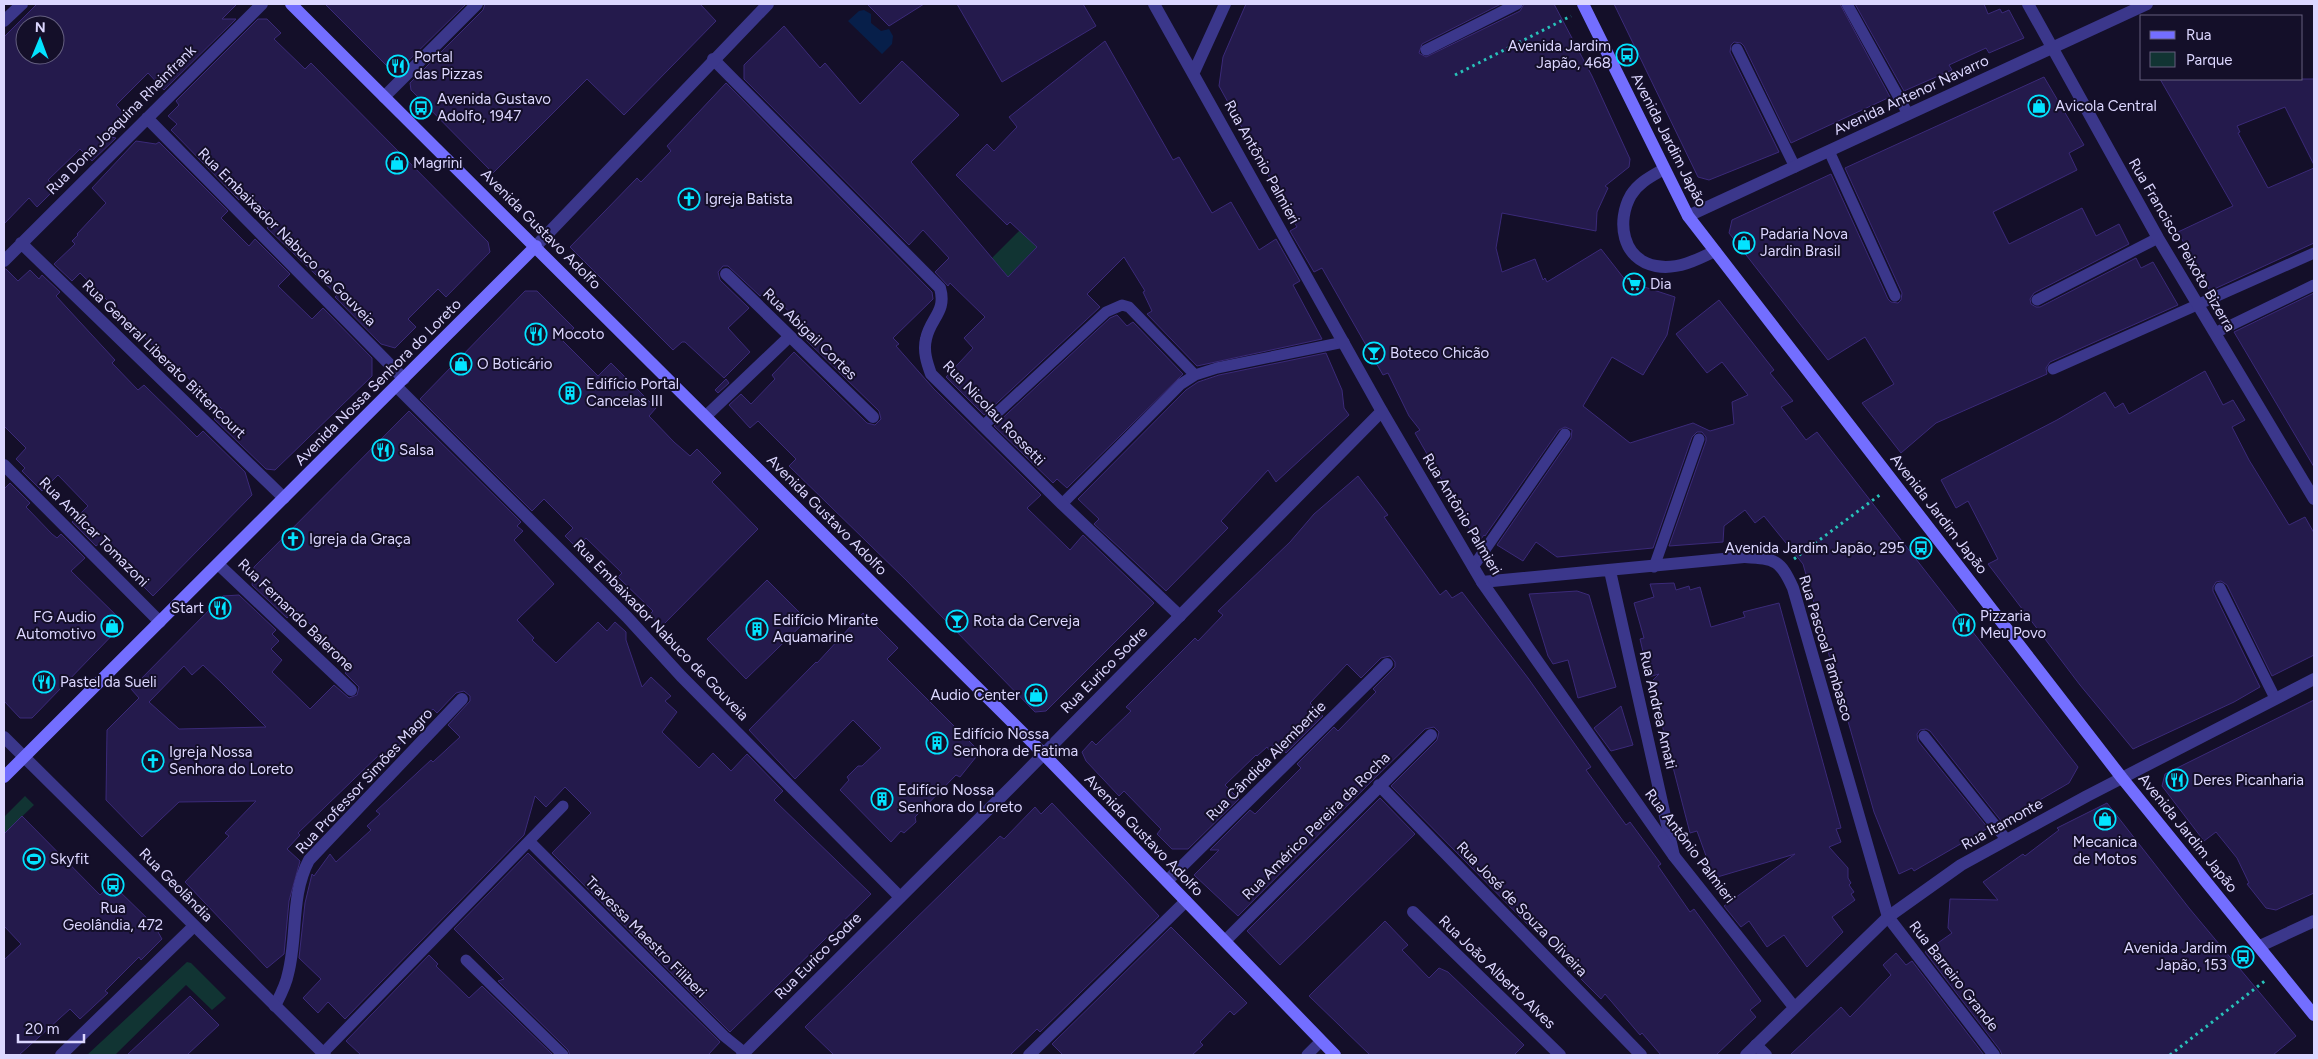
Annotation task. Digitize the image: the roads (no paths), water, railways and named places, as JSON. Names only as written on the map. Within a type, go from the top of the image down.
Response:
[{"type":"main road","name":"Avenida Gustavo Adolfo","points":[[291,4],[1044,754],[1335,1055]]},
{"type":"main road","name":"Avenida Jardim Japão","points":[[1584,6],[1688,216],[2122,778],[2314,1015]]},
{"type":"main road","name":"Avenida Nossa Senhora do Loreto","points":[[4,777],[536,246]]},
{"type":"street","points":[[4,21],[22,4]]},
{"type":"street","name":"Rua Dona Joaquina Rheinfrank","points":[[4,261],[262,4]]},
{"type":"street","points":[[384,97],[477,4]]},
{"type":"street","name":"Avenida Nossa Senhora do Loreto","points":[[536,246],[713,59],[768,4]]},
{"type":"street","name":"Rua Antônio Palmieri","points":[[1154,4],[1194,72],[1382,411],[1482,582],[1674,856],[1794,1007]]},
{"type":"street","points":[[1194,72],[1225,4]]},
{"type":"street","name":"Rua Francisco Peixoto Bizerra","points":[[2028,4],[2158,238],[2314,499]]},
{"type":"street","name":"Avenida Antenor Navarro","points":[[1688,216],[2146,4]]},
{"type":"street","name":"Rua Nicolau Rossetti","points":[[713,59],[940,288],[943,298],[942,308],[926,339],[925,359],[931,374],[1062,504],[1180,616]]},
{"type":"street","name":"Rua Embaixador Nabuco de Gouveia","points":[[146,118],[620,610],[681,676],[900,897]]},
{"type":"street","points":[[1664,169],[1642,182],[1632,195],[1624,212],[1622,231],[1628,247],[1638,259],[1656,266],[1675,266],[1692,262],[1715,251]]},
{"type":"street","name":"Rua General Liberato Bittencourt","points":[[21,243],[284,498]]},
{"type":"street","name":"Rua Abigail Cortes","points":[[726,274],[873,417]]},
{"type":"street","points":[[706,416],[789,337]]},
{"type":"street","name":"Rua Eurico Sodre","points":[[743,1054],[1044,754],[1382,411]]},
{"type":"street","name":"Rua Amílcar Tomazoni","points":[[4,465],[160,622]]},
{"type":"street","name":"Rua Pascoal Tambasco","points":[[1482,582],[1744,557],[1764,558],[1784,567],[1793,588],[1888,917]]},
{"type":"street","name":"Rua Fernando Balerone","points":[[218,564],[351,690]]},
{"type":"street","name":"Rua Andrea Amati","points":[[1610,571],[1674,856]]},
{"type":"street","name":"Rua Cândida Alembertie","points":[[1167,881],[1387,664]]},
{"type":"street","name":"Rua Itamonte","points":[[1746,1055],[1888,917],[1961,865],[2006,839],[2314,679]]},
{"type":"street","name":"Rua Professor Simões Magro","points":[[275,1006],[289,973],[298,889],[301,874],[309,860],[462,699]]},
{"type":"street","name":"Rua Américo Pereira da Rocha","points":[[1225,941],[1431,735]]},
{"type":"street","name":"Rua Geolândia","points":[[4,737],[324,1054]]},
{"type":"street","name":"Rua José de Souza Oliveira","points":[[1380,785],[1640,1055]]},
{"type":"street","points":[[1029,1055],[1186,901]]},
{"type":"street","name":"Rua João Alberto Alves","points":[[1413,912],[1560,1055]]},
{"type":"street","name":"Rua Barreiro Grande","points":[[1888,917],[1994,1055]]},
{"type":"street","points":[[2260,946],[2314,921]]},
{"type":"street","points":[[61,1055],[194,926]]},
{"type":"street","points":[[1756,1045],[1766,1055]]},
{"type":"lane","points":[[1426,50],[1517,4]]},
{"type":"lane","points":[[1847,4],[1908,114]]},
{"type":"lane","points":[[1737,50],[1795,167]]},
{"type":"lane","points":[[1829,151],[1895,296]]},
{"type":"lane","points":[[2037,300],[2158,238]]},
{"type":"lane","points":[[2053,368],[2314,253]]},
{"type":"lane","points":[[2215,333],[2314,285]]},
{"type":"lane","points":[[984,426],[1106,312],[1122,305],[1129,307],[1195,375]]},
{"type":"lane","points":[[1062,504],[1181,384],[1195,375],[1217,368],[1344,342]]},
{"type":"lane","points":[[1473,567],[1566,434]]},
{"type":"lane","points":[[1654,567],[1699,439]]},
{"type":"lane","points":[[2220,588],[2275,698]]},
{"type":"lane","points":[[1924,736],[2006,839]]},
{"type":"lane","points":[[324,1054],[563,806]]},
{"type":"lane","name":"Travessa Maestro Filiberi","points":[[529,841],[743,1054]]},
{"type":"lane","points":[[466,960],[563,1055]]},
{"type":"lane","points":[[1307,1055],[1321,1041]]},
{"type":"water","points":[[864,10],[871,14],[871,23],[881,31],[889,29],[893,36],[892,44],[882,54],[848,21],[859,11]]},
{"type":"place","name":"Avenida Jardim Japão, 468","points":[[1627,55]]},
{"type":"place","name":"Portal das Pizzas","points":[[398,66]]},
{"type":"place","name":"Avicola Central","points":[[2039,106]]},
{"type":"place","name":"Avenida Gustavo Adolfo, 1947","points":[[421,108]]},
{"type":"place","name":"Magrini","points":[[397,163]]},
{"type":"place","name":"Igreja Batista","points":[[689,199]]},
{"type":"place","name":"Padaria Nova Jardin Brasil","points":[[1744,243]]},
{"type":"place","name":"Dia","points":[[1634,284]]},
{"type":"place","name":"Mocoto","points":[[536,334]]},
{"type":"place","name":"Boteco Chicão","points":[[1374,353]]},
{"type":"place","name":"O Boticário","points":[[461,364]]},
{"type":"place","name":"Edifício Portal Cancelas III","points":[[570,393]]},
{"type":"place","name":"Salsa","points":[[383,450]]},
{"type":"place","name":"Igreja da Graça","points":[[293,539]]},
{"type":"place","name":"Avenida Jardim Japão, 295","points":[[1921,548]]},
{"type":"place","name":"Start","points":[[220,608]]},
{"type":"place","name":"Rota da Cerveja","points":[[957,621]]},
{"type":"place","name":"Pizzaria Meu Povo","points":[[1964,625]]},
{"type":"place","name":"FG Audio Automotivo","points":[[112,626]]},
{"type":"place","name":"Edifício Mirante Aquamarine","points":[[757,629]]},
{"type":"place","name":"Pastel da Sueli","points":[[44,682]]},
{"type":"place","name":"Audio Center","points":[[1036,695]]},
{"type":"place","name":"Edifício Nossa Senhora de Fatima","points":[[937,743]]},
{"type":"place","name":"Igreja Nossa Senhora do Loreto","points":[[153,761]]},
{"type":"place","name":"Deres Picanharia","points":[[2177,780]]},
{"type":"place","name":"Edifício Nossa Senhora do Loreto","points":[[882,799]]},
{"type":"place","name":"Mecanica de Motos","points":[[2105,819]]},
{"type":"place","name":"Skyfit","points":[[34,859]]},
{"type":"place","name":"Rua Geolândia, 472","points":[[113,885]]},
{"type":"place","name":"Avenida Jardim Japão, 153","points":[[2243,957]]}]
